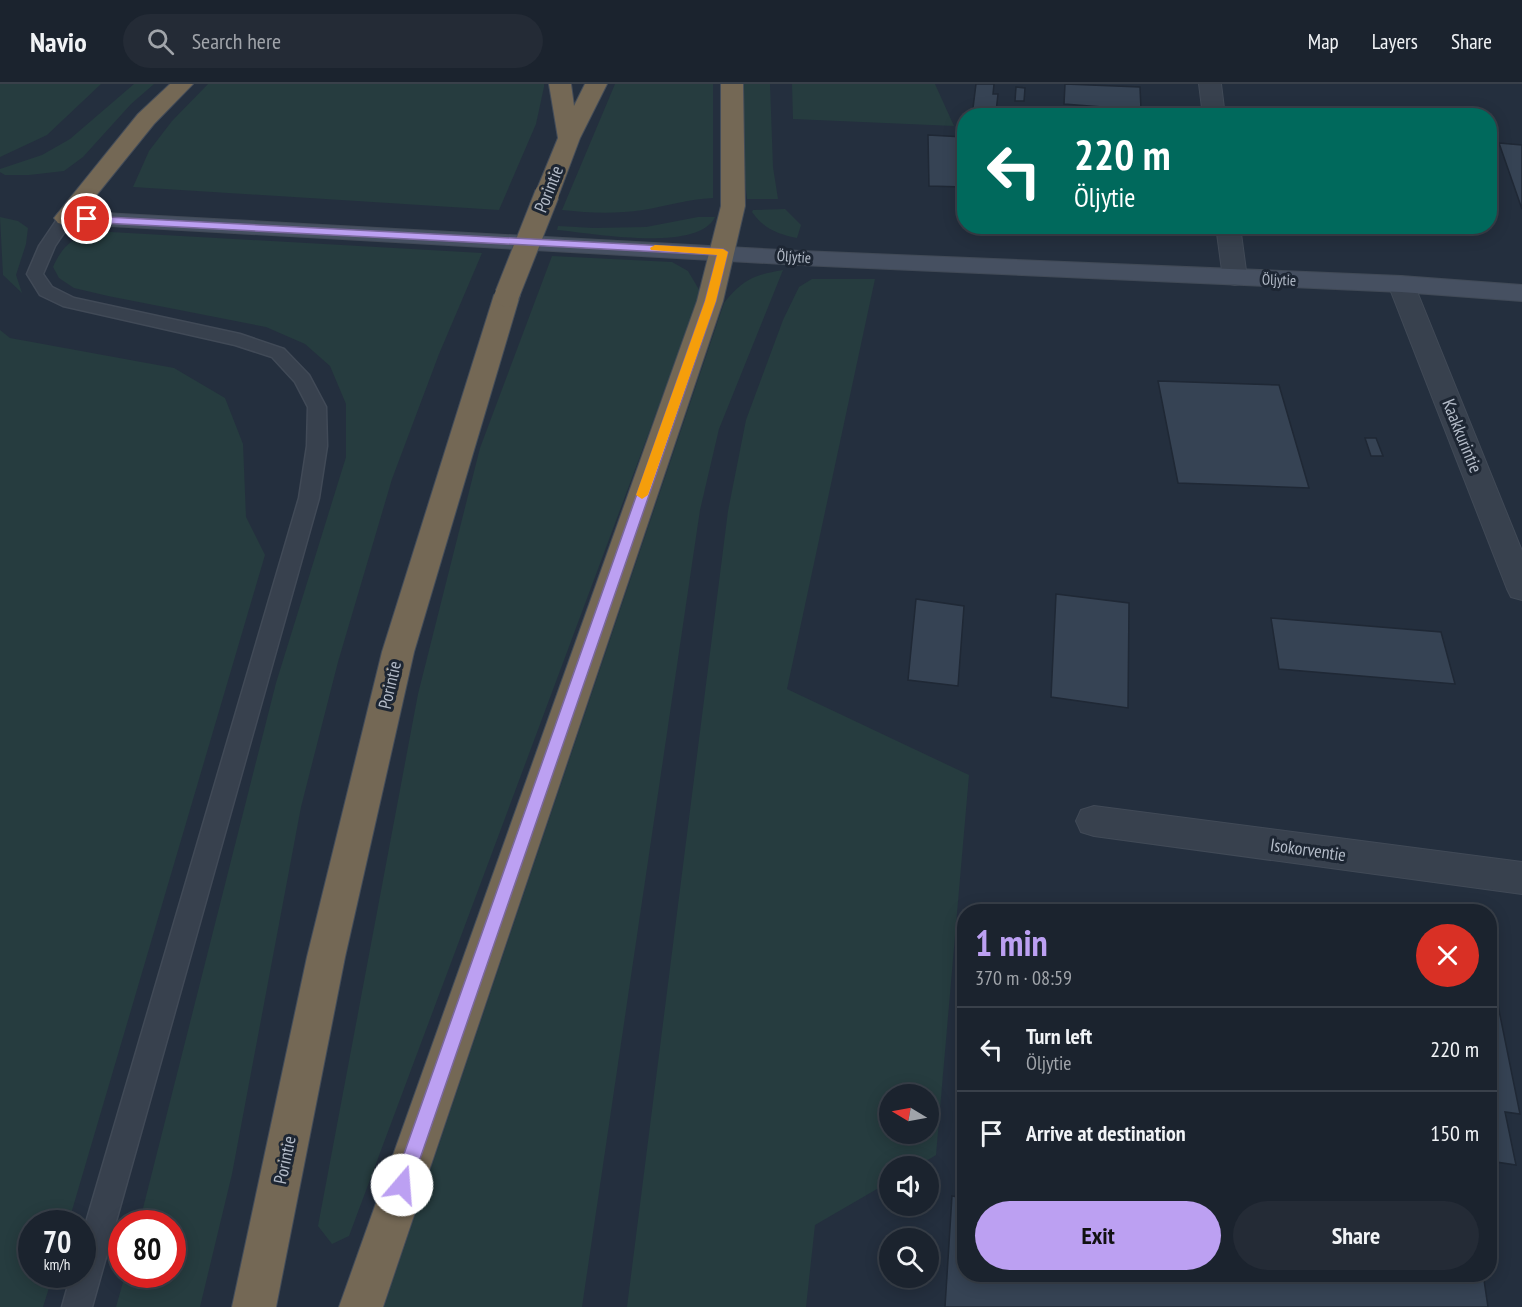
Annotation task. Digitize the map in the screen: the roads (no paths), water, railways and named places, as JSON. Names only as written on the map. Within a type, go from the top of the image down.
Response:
[{"type":"highway","points":[[66,218],[146,118],[182,84]]},
{"type":"highway","points":[[560,84],[569,138]]},
{"type":"highway","name":"Porintie","points":[[254,1307],[326,957],[398,652],[507,295],[569,138],[596,84]]},
{"type":"highway","points":[[361,1307],[710,301],[733,206],[732,84]]},
{"type":"main road","name":"Öljytie","points":[[66,218],[1235,278],[1401,284],[1522,293]]},
{"type":"street","points":[[1210,84],[1213,108]]},
{"type":"street","points":[[1229,234],[1235,278]]},
{"type":"street","name":"Kaakkurintie","points":[[1401,284],[1522,589]]},
{"type":"street","name":"Isokorventie","points":[[1094,821],[1522,878]]},
{"type":"lane","points":[[66,218],[47,246],[35,274],[46,291],[69,302],[240,340],[278,353],[303,380],[317,407],[317,446],[309,498],[77,1307]]}]
